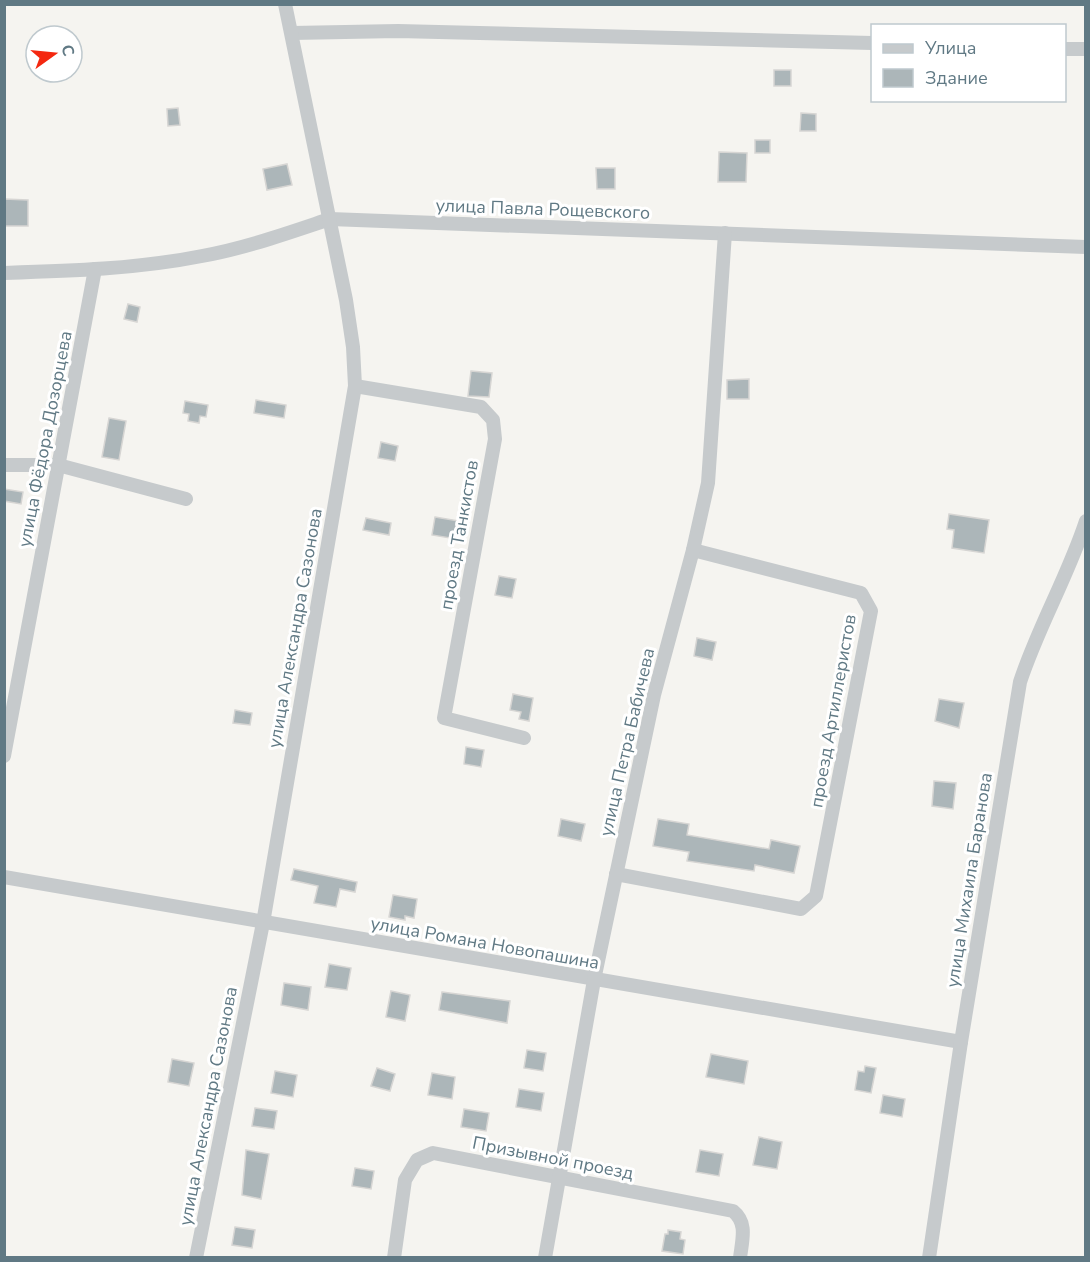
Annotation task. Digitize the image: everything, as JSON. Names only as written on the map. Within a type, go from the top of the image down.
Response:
[{"type":"street","name":"улица Александра Сазонова","points":[[196,1257],[263,924],[355,386],[353,347],[330,219],[285,4]]},
{"type":"street","points":[[292,33],[398,31],[871,44]]},
{"type":"street","points":[[1066,49],[1086,49]]},
{"type":"street","name":"улица Павла Рощевского","points":[[4,273],[95,269],[201,257],[253,245],[330,219],[1086,247]]},
{"type":"street","name":"улица Петра Бабичева","points":[[545,1257],[594,980],[616,874],[654,695],[693,550],[708,483],[725,233]]},
{"type":"street","name":"улица Фёдора Дозорцева","points":[[4,756],[95,269]]},
{"type":"street","name":"проезд Танкистов","points":[[355,386],[481,407],[493,420],[495,439],[444,718],[524,738]]},
{"type":"street","points":[[4,465],[58,465],[186,499]]},
{"type":"street","name":"улица Михаила Баранова","points":[[929,1257],[961,1042],[1020,682],[1034,640],[1055,598],[1086,521]]},
{"type":"street","name":"проезд Артиллеристов","points":[[616,874],[801,909],[816,896],[871,611],[861,593],[693,550]]},
{"type":"street","name":"улица Романа Новопашина","points":[[4,877],[263,924],[961,1042]]},
{"type":"street","name":"Призывной проезд","points":[[394,1257],[405,1180],[410,1167],[424,1156],[434,1153],[733,1211],[741,1217],[744,1227],[740,1257]]},
{"type":"building","points":[[774,70],[791,70],[791,86],[774,86]]},
{"type":"building","points":[[178,108],[180,125],[168,126],[167,109]]},
{"type":"building","points":[[801,113],[816,114],[816,131],[800,131]]},
{"type":"building","points":[[755,140],[770,140],[770,153],[755,153]]},
{"type":"building","points":[[719,152],[747,153],[746,182],[718,182]]},
{"type":"building","points":[[287,164],[292,185],[267,190],[263,169]]},
{"type":"building","points":[[596,168],[615,168],[615,189],[597,189]]},
{"type":"building","points":[[4,199],[28,200],[28,226],[4,226]]},
{"type":"building","points":[[128,304],[140,307],[137,322],[124,319]]},
{"type":"building","points":[[471,371],[492,373],[489,397],[468,396]]},
{"type":"building","points":[[749,379],[749,399],[727,399],[727,380]]},
{"type":"building","points":[[256,400],[286,405],[284,418],[254,413]]},
{"type":"building","points":[[185,401],[208,405],[206,417],[200,416],[199,423],[188,421],[189,414],[183,413]]},
{"type":"building","points":[[109,418],[126,421],[119,460],[102,457]]},
{"type":"building","points":[[381,442],[398,446],[395,461],[378,458]]},
{"type":"building","points":[[4,489],[23,492],[21,504],[4,501]]},
{"type":"building","points":[[949,514],[989,520],[984,553],[952,548],[954,530],[947,529]]},
{"type":"building","points":[[435,517],[459,521],[456,539],[432,535]]},
{"type":"building","points":[[366,518],[391,523],[389,535],[363,530]]},
{"type":"building","points":[[499,576],[516,579],[512,598],[495,595]]},
{"type":"building","points":[[697,638],[716,642],[712,660],[694,656]]},
{"type":"building","points":[[513,694],[533,698],[529,721],[519,719],[521,712],[510,710]]},
{"type":"building","points":[[939,699],[964,703],[959,728],[935,721]]},
{"type":"building","points":[[235,710],[252,713],[250,725],[233,723]]},
{"type":"building","points":[[466,747],[484,750],[481,767],[464,764]]},
{"type":"building","points":[[934,781],[956,783],[953,809],[932,806]]},
{"type":"building","points":[[561,819],[585,824],[581,841],[558,836]]},
{"type":"building","points":[[658,819],[689,824],[687,835],[769,849],[771,840],[800,846],[794,873],[755,865],[754,871],[687,861],[689,852],[653,846]]},
{"type":"building","points":[[294,869],[357,882],[355,892],[340,889],[336,907],[314,903],[318,886],[291,880]]},
{"type":"building","points":[[393,895],[417,899],[414,918],[405,916],[405,920],[389,917]]},
{"type":"building","points":[[329,964],[351,968],[347,990],[325,987]]},
{"type":"building","points":[[284,983],[311,987],[308,1010],[281,1005]]},
{"type":"building","points":[[391,991],[410,995],[405,1021],[386,1017]]},
{"type":"building","points":[[442,992],[510,1001],[507,1023],[439,1010]]},
{"type":"building","points":[[527,1050],[546,1053],[543,1071],[524,1068]]},
{"type":"building","points":[[711,1054],[748,1061],[744,1084],[706,1077]]},
{"type":"building","points":[[172,1059],[194,1063],[189,1086],[168,1082]]},
{"type":"building","points":[[865,1066],[876,1068],[871,1093],[855,1090],[858,1071],[864,1072]]},
{"type":"building","points":[[377,1068],[395,1074],[390,1091],[371,1086]]},
{"type":"building","points":[[275,1071],[297,1075],[293,1097],[271,1093]]},
{"type":"building","points":[[432,1073],[455,1077],[452,1099],[428,1095]]},
{"type":"building","points":[[519,1089],[544,1093],[541,1111],[516,1107]]},
{"type":"building","points":[[883,1095],[905,1099],[902,1117],[880,1113]]},
{"type":"building","points":[[255,1108],[277,1111],[274,1129],[252,1126]]},
{"type":"building","points":[[464,1109],[489,1113],[486,1131],[461,1127]]},
{"type":"building","points":[[759,1137],[782,1142],[777,1169],[753,1165]]},
{"type":"building","points":[[246,1150],[269,1154],[261,1199],[242,1195]]},
{"type":"building","points":[[700,1150],[723,1154],[719,1176],[696,1172]]},
{"type":"building","points":[[355,1168],[374,1171],[371,1189],[352,1186]]},
{"type":"building","points":[[235,1227],[255,1230],[252,1248],[232,1245]]},
{"type":"building","points":[[668,1230],[681,1232],[680,1239],[685,1240],[683,1254],[662,1251]]}]
